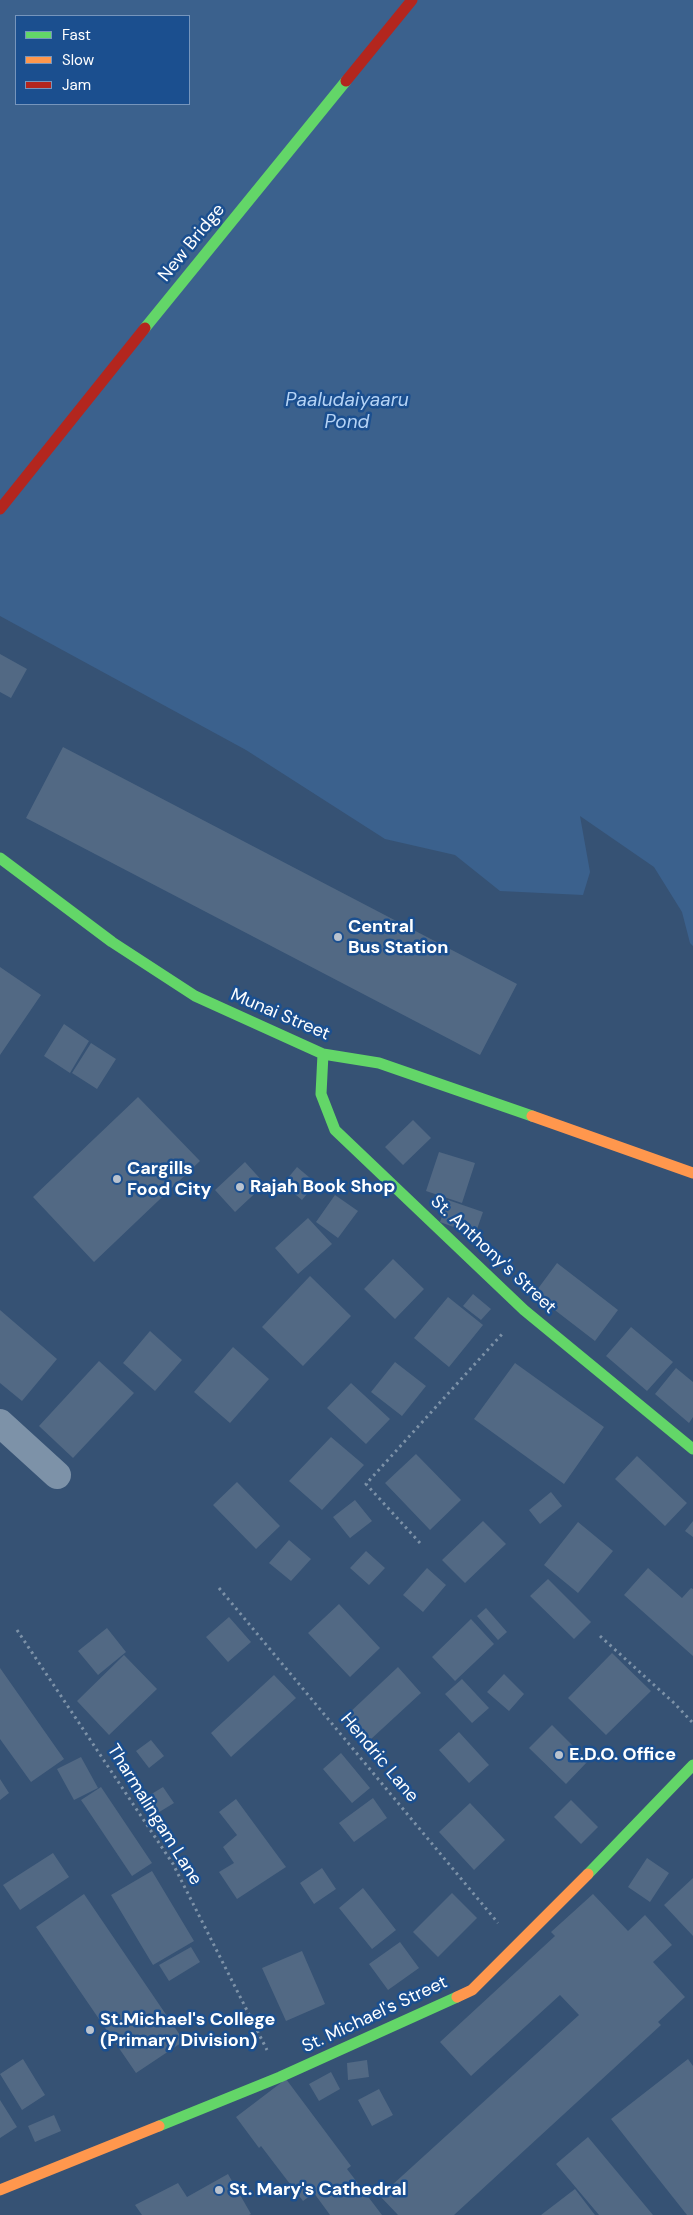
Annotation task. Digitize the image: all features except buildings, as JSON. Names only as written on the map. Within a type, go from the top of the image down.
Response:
[{"type":"main road","name":"New Bridge","points":[[0,509],[210,247],[412,0]]},
{"type":"main road","name":"Munai Street","points":[[0,858],[112,942],[195,996],[323,1054],[379,1063],[693,1173]]},
{"type":"main road","name":"St. Anthony's Street","points":[[323,1054],[321,1094],[335,1130],[524,1310],[693,1449]]},
{"type":"main road","name":"St. Michael's Street","points":[[0,2190],[280,2077],[472,1990],[518,1946],[693,1765]]},
{"type":"street","points":[[0,1423],[57,1475]]},
{"type":"path","points":[[420,1543],[366,1484],[524,1310]]},
{"type":"path","name":"Hendric Lane","points":[[219,1588],[518,1946]]},
{"type":"path","name":"Tharmalingam Lane","points":[[17,1630],[173,1864],[280,2077]]},
{"type":"path","points":[[600,1636],[674,1703],[693,1723]]},
{"type":"water","name":"Paaludaiyaaru Pond","points":[[0,0],[693,0],[693,946],[690,943],[682,912],[654,867],[580,816],[590,872],[583,895],[500,891],[455,855],[385,839],[246,750],[0,616]]},
{"type":"traffic: fast","points":[[145,328],[346,81]]},
{"type":"traffic: fast","points":[[0,858],[112,942],[195,996],[323,1054],[379,1063],[532,1116]]},
{"type":"traffic: fast","points":[[323,1054],[321,1094],[335,1130],[524,1310],[693,1449]]},
{"type":"traffic: fast","points":[[588,1874],[693,1765]]},
{"type":"traffic: fast","points":[[159,2126],[280,2077],[457,1997]]},
{"type":"traffic: slow","points":[[532,1116],[693,1173]]},
{"type":"traffic: slow","points":[[457,1997],[472,1990],[588,1874]]},
{"type":"traffic: slow","points":[[0,2190],[159,2126]]},
{"type":"traffic: jam","points":[[346,81],[412,0]]},
{"type":"traffic: jam","points":[[0,509],[145,328]]},
{"type":"place","name":"Central Bus Station","points":[[338,937]]},
{"type":"place","name":"Cargills Food City","points":[[117,1179]]},
{"type":"place","name":"Rajah Book Shop","points":[[240,1187]]},
{"type":"place","name":"E.D.O. Office","points":[[559,1755]]},
{"type":"place","name":"St.Michael's College (Primary Division)","points":[[90,2030]]},
{"type":"place","name":"St. Mary's Cathedral","points":[[219,2190]]}]
